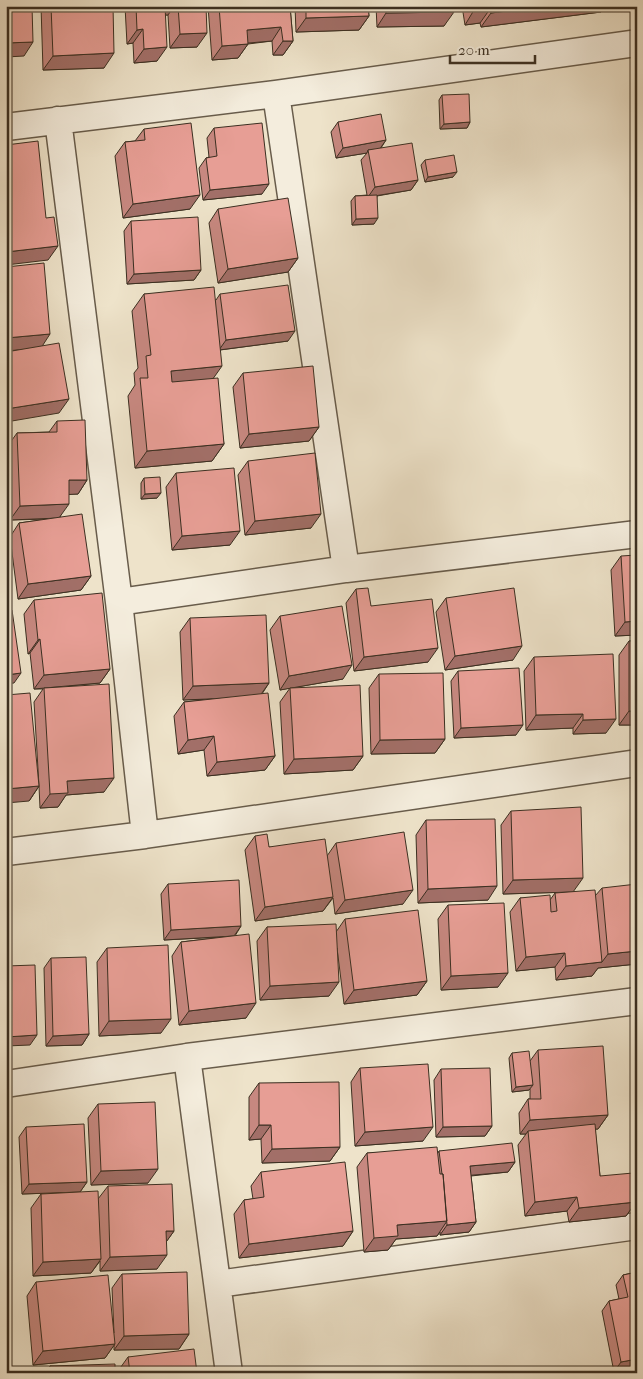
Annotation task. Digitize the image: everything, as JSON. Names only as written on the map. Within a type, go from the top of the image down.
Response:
[{"type":"street","points":[[6,127],[276,94],[637,43]]},
{"type":"street","points":[[276,94],[346,569]]},
{"type":"street","points":[[58,120],[119,602],[145,835]]},
{"type":"street","points":[[119,602],[346,569],[637,534]]},
{"type":"street","points":[[6,852],[145,835],[637,763]]},
{"type":"street","points":[[6,1084],[187,1057],[637,1002]]},
{"type":"street","points":[[187,1057],[229,1373]]},
{"type":"street","points":[[218,1284],[637,1226]]},
{"type":"building","points":[[6,6],[32,6],[33,42],[6,43]]},
{"type":"building","points":[[51,6],[113,6],[114,53],[53,56]]},
{"type":"building","points":[[136,6],[165,6],[167,47],[144,49],[143,29],[137,30]]},
{"type":"building","points":[[178,6],[206,6],[207,33],[180,34]]},
{"type":"building","points":[[219,6],[290,6],[293,41],[283,41],[281,27],[247,30],[248,44],[222,46]]},
{"type":"building","points":[[306,6],[368,6],[369,16],[306,18]]},
{"type":"building","points":[[386,6],[454,6],[454,12],[386,13]]},
{"type":"building","points":[[474,6],[546,6],[491,13],[490,9],[474,10]]},
{"type":"building","points":[[469,94],[470,122],[444,124],[442,95]]},
{"type":"building","points":[[381,114],[386,140],[343,148],[338,122]]},
{"type":"building","points":[[191,123],[200,195],[133,204],[125,142],[145,140],[144,129]]},
{"type":"building","points":[[262,123],[269,184],[210,190],[206,158],[217,156],[214,128]]},
{"type":"building","points":[[38,141],[46,218],[54,217],[58,246],[6,252],[6,145]]},
{"type":"building","points":[[412,143],[418,180],[375,187],[368,150]]},
{"type":"building","points":[[454,155],[457,172],[428,177],[425,160]]},
{"type":"building","points":[[377,195],[378,218],[356,219],[355,196]]},
{"type":"building","points":[[288,198],[298,258],[228,269],[218,209]]},
{"type":"building","points":[[198,217],[201,270],[134,274],[131,221]]},
{"type":"building","points":[[44,263],[50,334],[6,338],[6,267]]},
{"type":"building","points":[[288,285],[295,331],[226,340],[220,294]]},
{"type":"building","points":[[214,287],[222,366],[171,371],[172,382],[218,378],[224,444],[147,451],[140,378],[148,378],[146,356],[151,355],[144,294]]},
{"type":"building","points":[[59,343],[69,399],[6,409],[6,352]]},
{"type":"building","points":[[313,366],[319,427],[249,434],[243,373]]},
{"type":"building","points":[[85,420],[87,480],[69,480],[69,504],[20,506],[17,433],[57,432],[57,421]]},
{"type":"building","points":[[315,453],[321,514],[255,521],[248,461]]},
{"type":"building","points":[[234,468],[240,531],[182,536],[176,473]]},
{"type":"building","points":[[160,477],[161,493],[145,494],[144,478]]},
{"type":"building","points":[[82,514],[91,576],[28,584],[19,523]]},
{"type":"building","points":[[637,555],[637,621],[625,622],[621,556]]},
{"type":"building","points":[[368,588],[371,606],[432,599],[438,648],[364,657],[356,589]]},
{"type":"building","points":[[514,588],[522,646],[455,656],[446,598]]},
{"type":"building","points":[[102,593],[110,669],[44,675],[34,600]]},
{"type":"building","points":[[342,606],[352,665],[289,676],[280,616]]},
{"type":"building","points":[[12,610],[21,673],[6,675],[6,611]]},
{"type":"building","points":[[266,615],[269,683],[193,686],[190,618]]},
{"type":"building","points":[[629,641],[637,641],[637,711],[629,711]]},
{"type":"building","points":[[613,654],[616,719],[583,720],[583,714],[536,715],[534,657]]},
{"type":"building","points":[[519,668],[523,725],[461,728],[458,671]]},
{"type":"building","points":[[443,673],[445,739],[380,740],[379,674]]},
{"type":"building","points":[[109,684],[114,778],[67,781],[68,793],[50,794],[44,688]]},
{"type":"building","points":[[360,685],[363,756],[294,759],[290,688]]},
{"type":"building","points":[[30,693],[39,786],[6,789],[6,695]]},
{"type":"building","points":[[268,693],[275,756],[217,762],[214,736],[188,740],[184,702]]},
{"type":"building","points":[[581,807],[583,878],[513,880],[511,811]]},
{"type":"building","points":[[495,819],[497,886],[428,889],[426,820]]},
{"type":"building","points":[[404,832],[413,890],[345,900],[336,843]]},
{"type":"building","points":[[267,834],[269,847],[325,839],[333,897],[265,907],[255,836]]},
{"type":"building","points":[[239,880],[241,926],[171,930],[168,884]]},
{"type":"building","points":[[637,884],[637,951],[608,954],[602,888]]},
{"type":"building","points":[[595,890],[602,962],[566,966],[565,953],[526,957],[520,898],[550,895],[551,912],[557,911],[555,893]]},
{"type":"building","points":[[504,903],[508,973],[451,976],[448,905]]},
{"type":"building","points":[[418,910],[427,981],[354,990],[345,919]]},
{"type":"building","points":[[336,924],[339,982],[270,986],[267,927]]},
{"type":"building","points":[[249,934],[256,1003],[189,1011],[181,942]]},
{"type":"building","points":[[168,945],[171,1019],[109,1021],[107,948]]},
{"type":"building","points":[[86,957],[89,1034],[53,1036],[51,958]]},
{"type":"building","points":[[35,965],[37,1035],[6,1037],[6,966]]},
{"type":"building","points":[[603,1046],[608,1115],[530,1120],[528,1099],[541,1099],[538,1050]]},
{"type":"building","points":[[529,1051],[533,1085],[516,1087],[512,1053]]},
{"type":"building","points":[[428,1064],[433,1127],[365,1132],[360,1068]]},
{"type":"building","points":[[490,1068],[492,1126],[443,1127],[441,1069]]},
{"type":"building","points":[[339,1082],[340,1147],[272,1149],[271,1125],[259,1125],[259,1083]]},
{"type":"building","points":[[155,1102],[158,1169],[101,1171],[98,1104]]},
{"type":"building","points":[[84,1124],[87,1182],[29,1184],[26,1127]]},
{"type":"building","points":[[595,1124],[600,1176],[633,1173],[636,1202],[579,1208],[577,1197],[535,1202],[528,1131]]},
{"type":"building","points":[[512,1143],[515,1162],[470,1166],[476,1222],[447,1225],[443,1174],[439,1151]]},
{"type":"building","points":[[437,1147],[440,1174],[443,1174],[447,1221],[397,1225],[398,1236],[374,1238],[367,1153]]},
{"type":"building","points":[[345,1162],[353,1231],[249,1244],[244,1200],[264,1197],[261,1172]]},
{"type":"building","points":[[172,1184],[174,1231],[166,1231],[167,1255],[110,1257],[108,1186]]},
{"type":"building","points":[[98,1191],[101,1259],[43,1262],[41,1194]]},
{"type":"building","points":[[187,1272],[189,1334],[124,1336],[122,1274]]},
{"type":"building","points":[[637,1272],[637,1359],[621,1362],[609,1301],[628,1297],[623,1275]]},
{"type":"building","points":[[108,1275],[115,1344],[43,1351],[36,1282]]},
{"type":"building","points":[[194,1349],[197,1373],[130,1373],[128,1357]]},
{"type":"building","points":[[115,1364],[115,1373],[50,1373],[50,1366]]}]
